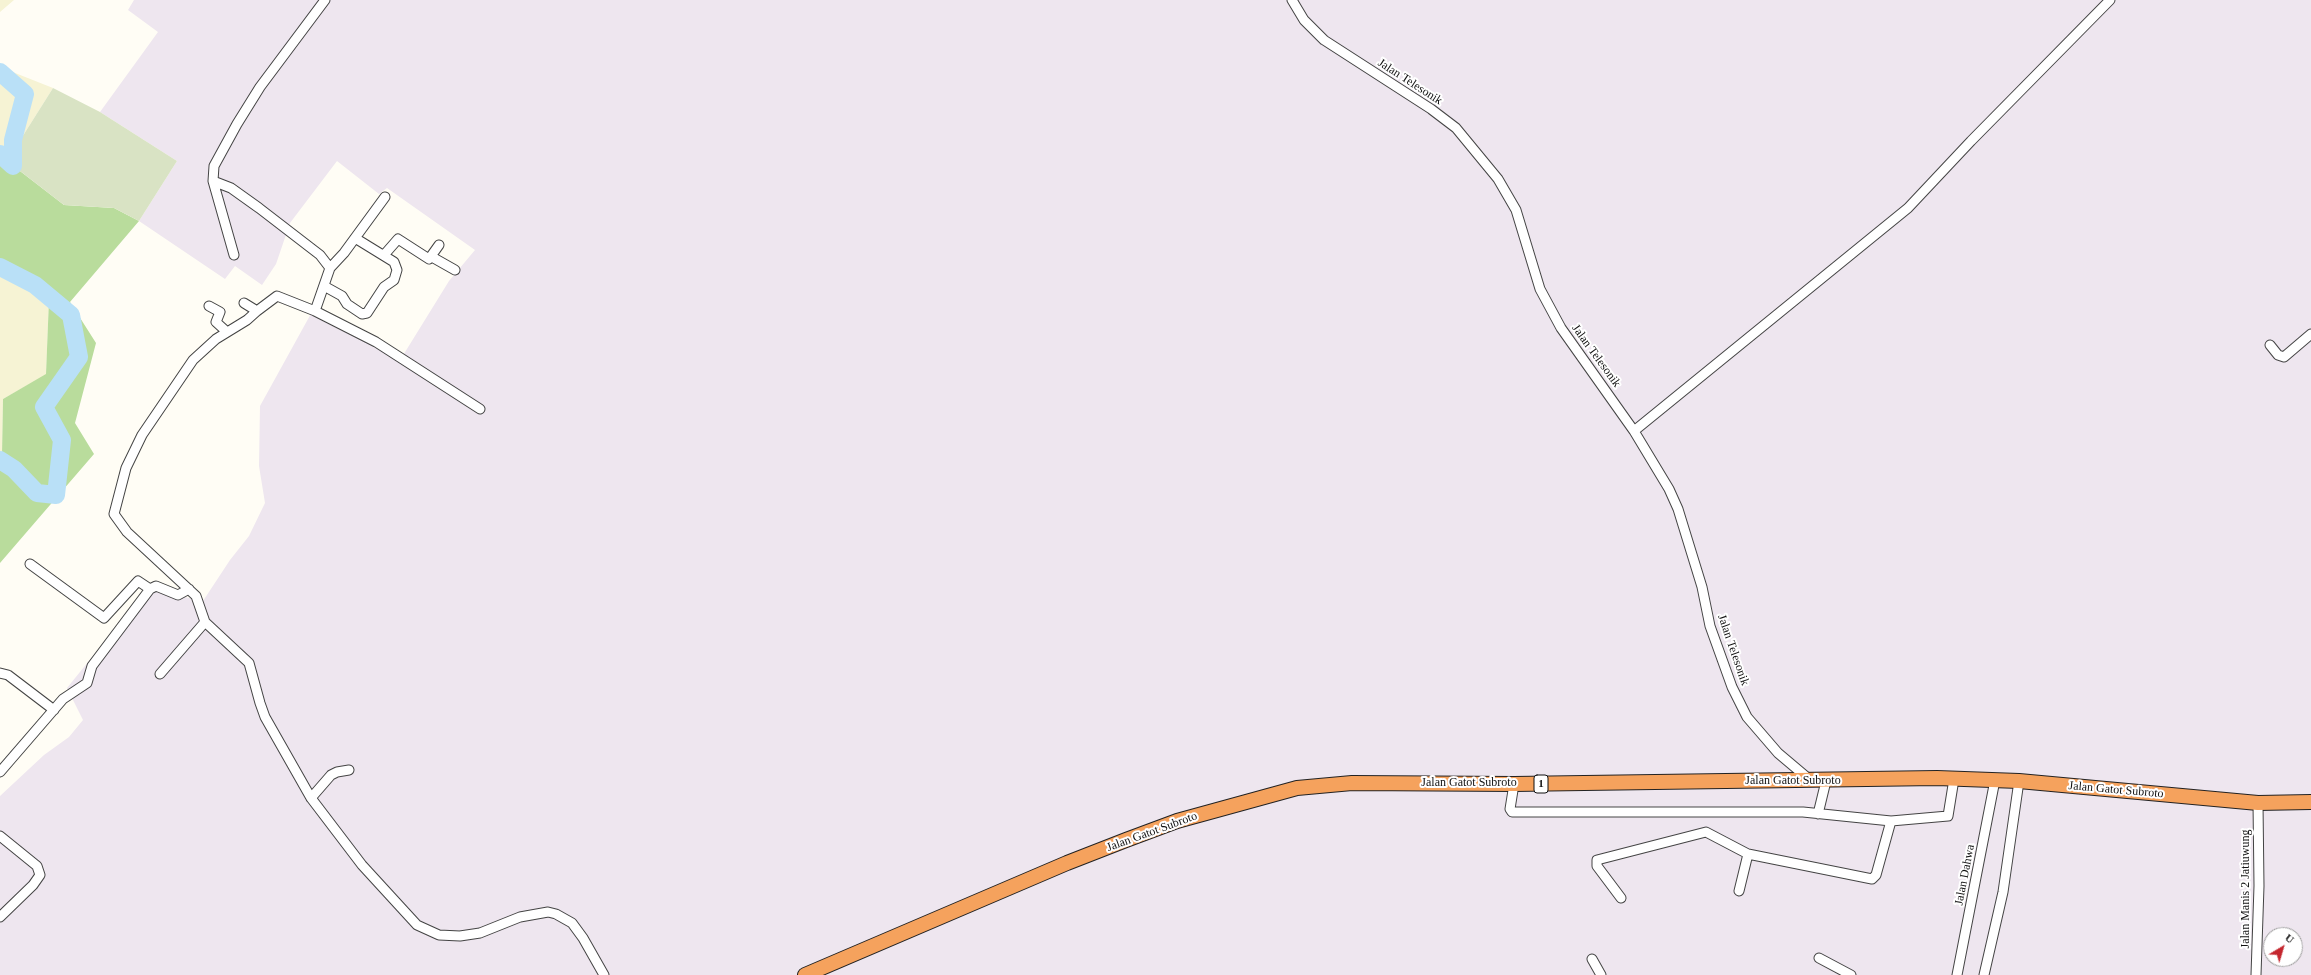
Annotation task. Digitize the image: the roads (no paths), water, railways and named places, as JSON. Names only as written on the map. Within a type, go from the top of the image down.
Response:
[{"type":"highway","name":"Jalan Gatot Subroto","points":[[805,975],[1067,863],[1177,821],[1297,788],[1352,783],[1514,784],[1954,779],[2019,781],[2258,803],[2311,802]]},
{"type":"street","points":[[234,255],[213,181],[214,166],[237,124],[260,87],[325,0]]},
{"type":"street","name":"Jalan Telesonik","points":[[1292,0],[1304,20],[1324,40],[1445,119],[1460,132],[1498,179],[1516,210],[1540,289],[1555,317],[1572,346],[1634,431],[1658,469],[1678,509],[1702,587],[1710,626],[1732,687],[1747,717],[1778,753],[1810,780]]},
{"type":"street","points":[[1634,431],[1908,208],[1971,141],[2110,0]]},
{"type":"street","points":[[213,181],[230,188],[259,208],[320,255],[330,268]]},
{"type":"street","points":[[315,311],[330,268],[356,238],[385,196]]},
{"type":"street","points":[[324,286],[342,296],[347,304],[362,314],[367,313],[384,287],[396,275],[394,262],[356,238]]},
{"type":"street","points":[[384,255],[398,240],[427,259],[432,257],[439,245]]},
{"type":"street","points":[[432,257],[455,270]]},
{"type":"street","points":[[480,409],[376,342],[315,311],[277,296],[248,320],[204,348],[193,360],[142,435],[126,468],[114,512],[127,532],[199,600],[205,622],[249,663],[265,716],[311,798],[362,865],[417,925],[439,935],[460,936],[480,933],[520,917],[548,912],[556,914],[572,923],[583,938],[604,975]]},
{"type":"street","points":[[244,303],[257,311]]},
{"type":"street","points":[[209,306],[220,312],[216,322],[227,332]]},
{"type":"street","points":[[2270,345],[2278,355],[2284,357],[2311,334]]},
{"type":"street","points":[[30,564],[104,618],[138,581],[150,589]]},
{"type":"street","points":[[0,772],[63,699],[87,683],[92,666],[150,589],[156,586],[178,595],[189,589]]},
{"type":"street","points":[[160,674],[205,622]]},
{"type":"street","points":[[0,673],[8,675],[54,710]]},
{"type":"street","points":[[311,798],[331,775],[337,772],[349,770]]},
{"type":"street","points":[[1514,784],[1510,809],[1512,812],[1818,814],[1891,821],[1948,816],[1954,779]]},
{"type":"street","name":"Jalan Dahwa","points":[[1957,975],[1995,780]]},
{"type":"street","points":[[1818,814],[1826,781]]},
{"type":"street","points":[[1984,975],[2003,892],[2019,781]]},
{"type":"street","name":"Jalan Manis 2 Jatiuwung","points":[[2257,972],[2258,803]]},
{"type":"street","points":[[1621,898],[1597,866],[1598,860],[1706,832],[1748,854],[1872,879],[1876,875],[1891,821]]},
{"type":"street","points":[[0,836],[37,866],[40,875],[33,885],[0,917]]},
{"type":"street","points":[[1739,891],[1748,854]]},
{"type":"street","points":[[1819,958],[1851,975]]},
{"type":"street","points":[[1592,959],[1601,975]]},
{"type":"waterway","points":[[0,72],[25,94],[13,140],[13,166],[0,154]]},
{"type":"waterway","points":[[0,267],[35,285],[71,315],[79,357],[44,407],[62,440],[56,495],[37,493],[14,469],[0,460]]}]
